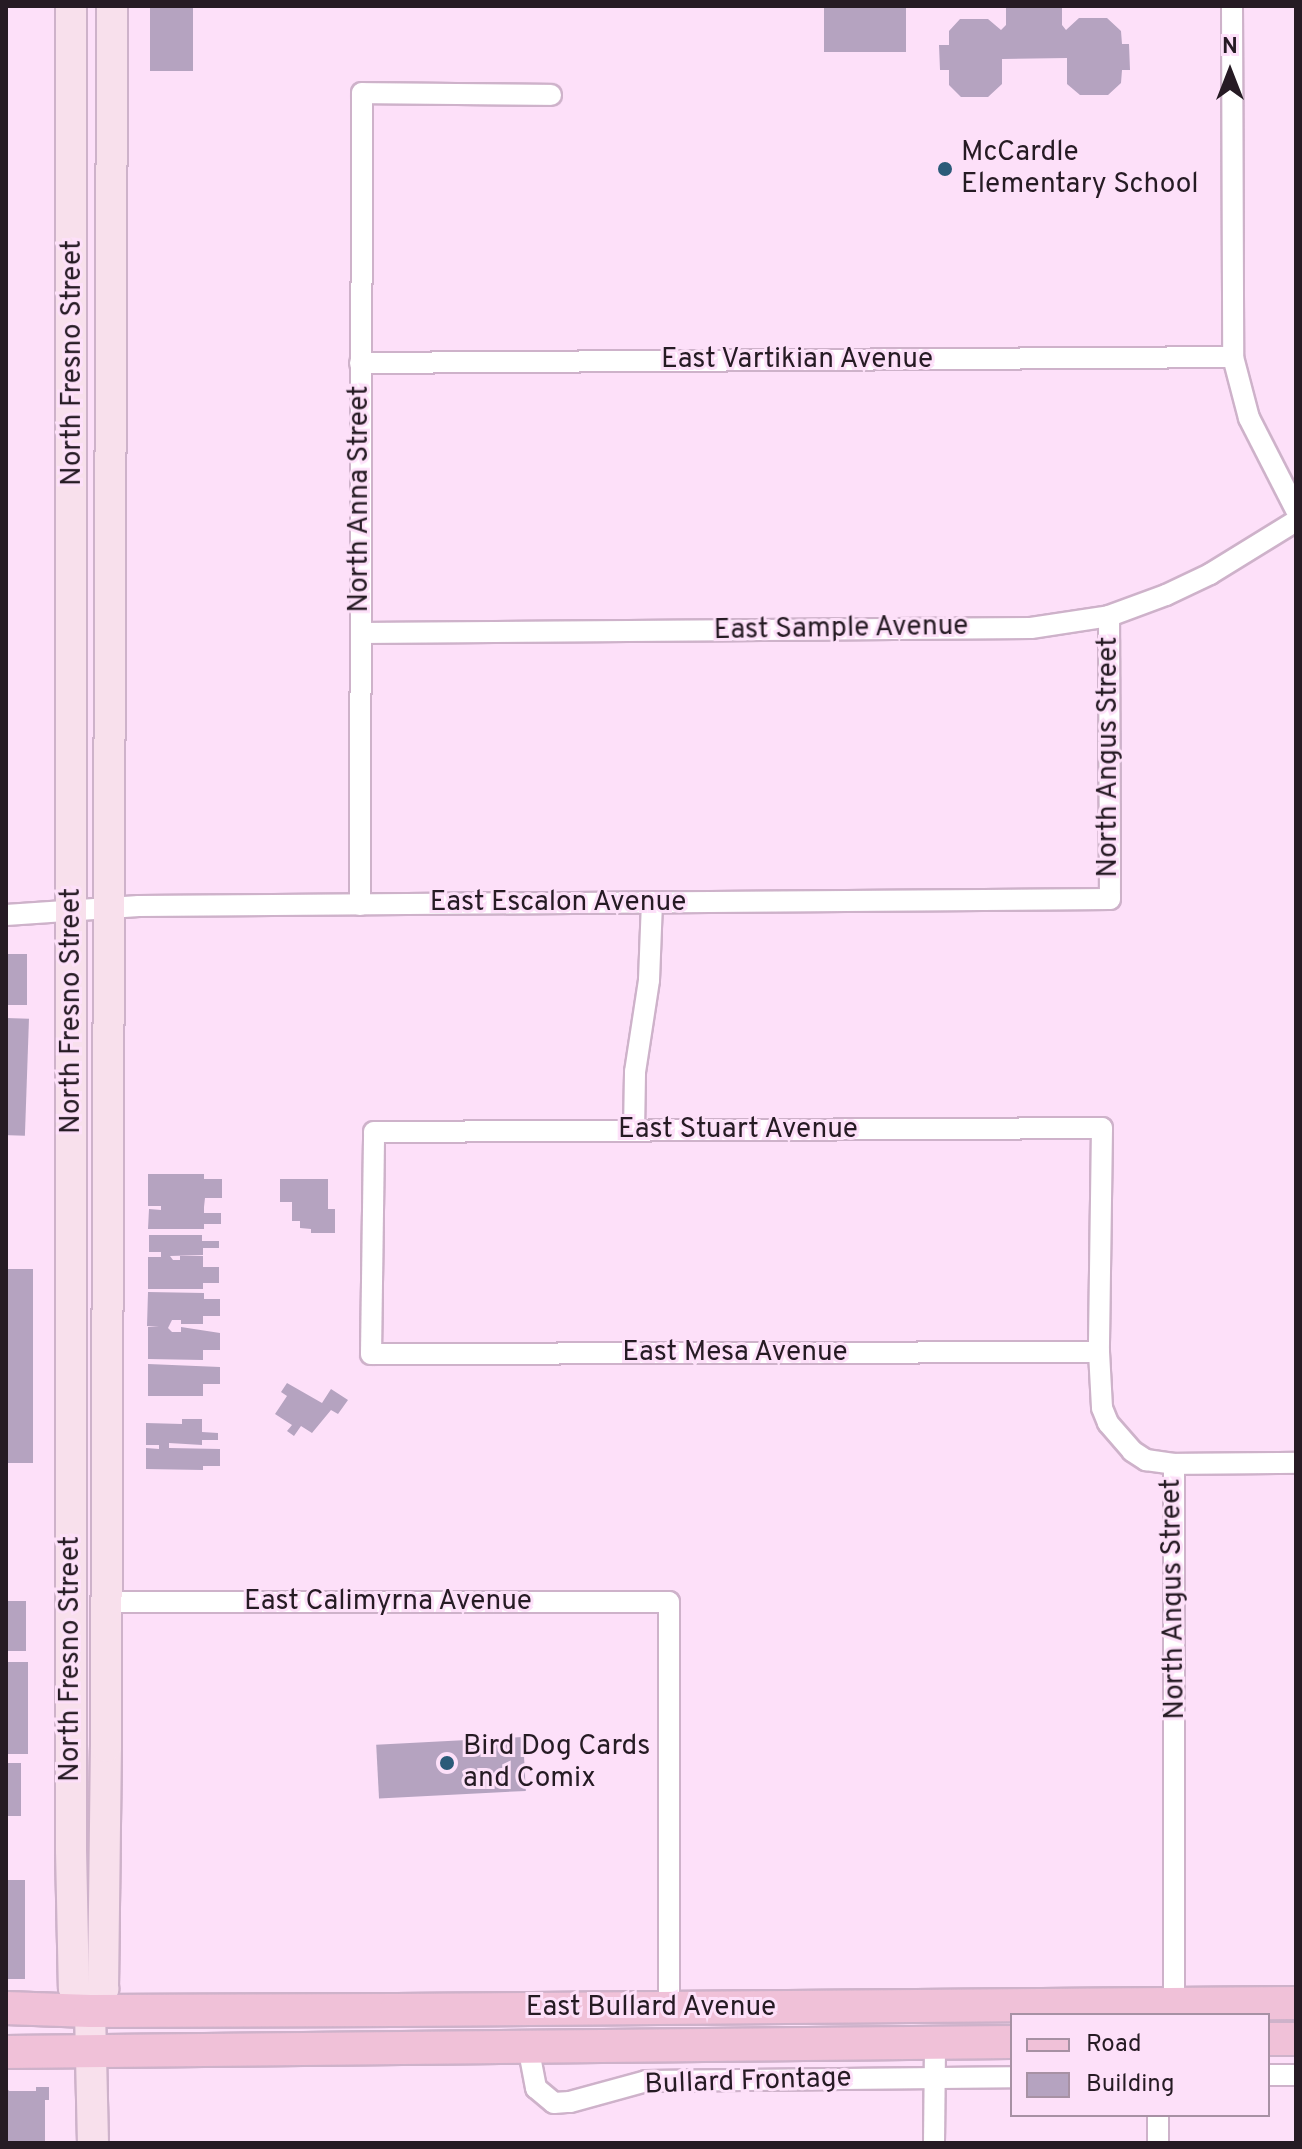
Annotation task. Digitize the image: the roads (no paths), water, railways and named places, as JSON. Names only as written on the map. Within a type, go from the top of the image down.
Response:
[{"type":"main road","name":"North Fresno Street","points":[[71,6],[74,1988],[90,2011]]},
{"type":"main road","name":"North Fresno Street","points":[[93,2143],[90,2011],[103,1989],[107,1602],[112,6]]},
{"type":"main road","points":[[73,150],[89,169],[94,189],[95,317],[98,351],[110,371]]},
{"type":"main road","points":[[72,1400],[82,1406],[86,1421],[92,1590],[107,1602]]},
{"type":"main road","name":"East Bullard Avenue","points":[[6,2008],[90,2011],[1174,2009],[1296,2003]]},
{"type":"main road","points":[[528,2046],[548,2029],[654,2026],[663,2021],[669,2008]]},
{"type":"main road","points":[[1270,2039],[1296,2039]]},
{"type":"main road","name":"East Bullard Avenue","points":[[6,2052],[1010,2042]]},
{"type":"street","points":[[1232,6],[1233,357],[1249,418],[1296,510]]},
{"type":"street","name":"North Anna Street","points":[[360,905],[362,93],[551,95]]},
{"type":"street","name":"East Vartikian Avenue","points":[[360,363],[1233,357]]},
{"type":"street","name":"East Sample Avenue","points":[[361,633],[1031,628],[1109,616],[1210,574],[1296,521]]},
{"type":"street","name":"North Angus Street","points":[[1109,616],[1110,899]]},
{"type":"street","name":"East Escalon Avenue","points":[[6,915],[108,909],[360,905],[1110,899]]},
{"type":"street","points":[[634,1131],[635,1072],[650,969],[652,902]]},
{"type":"street","name":"North Angus Street","points":[[1102,1128],[1099,1352],[1102,1408],[1108,1423],[1132,1451],[1146,1460],[1174,1464],[1174,2009]]},
{"type":"street","name":"East Stuart Avenue","points":[[371,1354],[374,1132],[1102,1128]]},
{"type":"street","name":"East Mesa Avenue","points":[[371,1354],[1099,1352]]},
{"type":"street","points":[[1174,1464],[1296,1463]]},
{"type":"street","name":"East Calimyrna Avenue","points":[[107,1602],[669,1602],[669,2008]]},
{"type":"street","points":[[934,2143],[935,2043]]},
{"type":"street","name":"Bullard Frontage","points":[[528,2046],[536,2088],[554,2103],[646,2081],[1010,2077]]},
{"type":"street","points":[[1270,2075],[1296,2075]]},
{"type":"street","points":[[1158,2117],[1158,2143]]},
{"type":"place","name":"McCardle Elementary School","points":[[945,169]]},
{"type":"place","name":"Bird Dog Cards and Comix","points":[[447,1763]]}]
